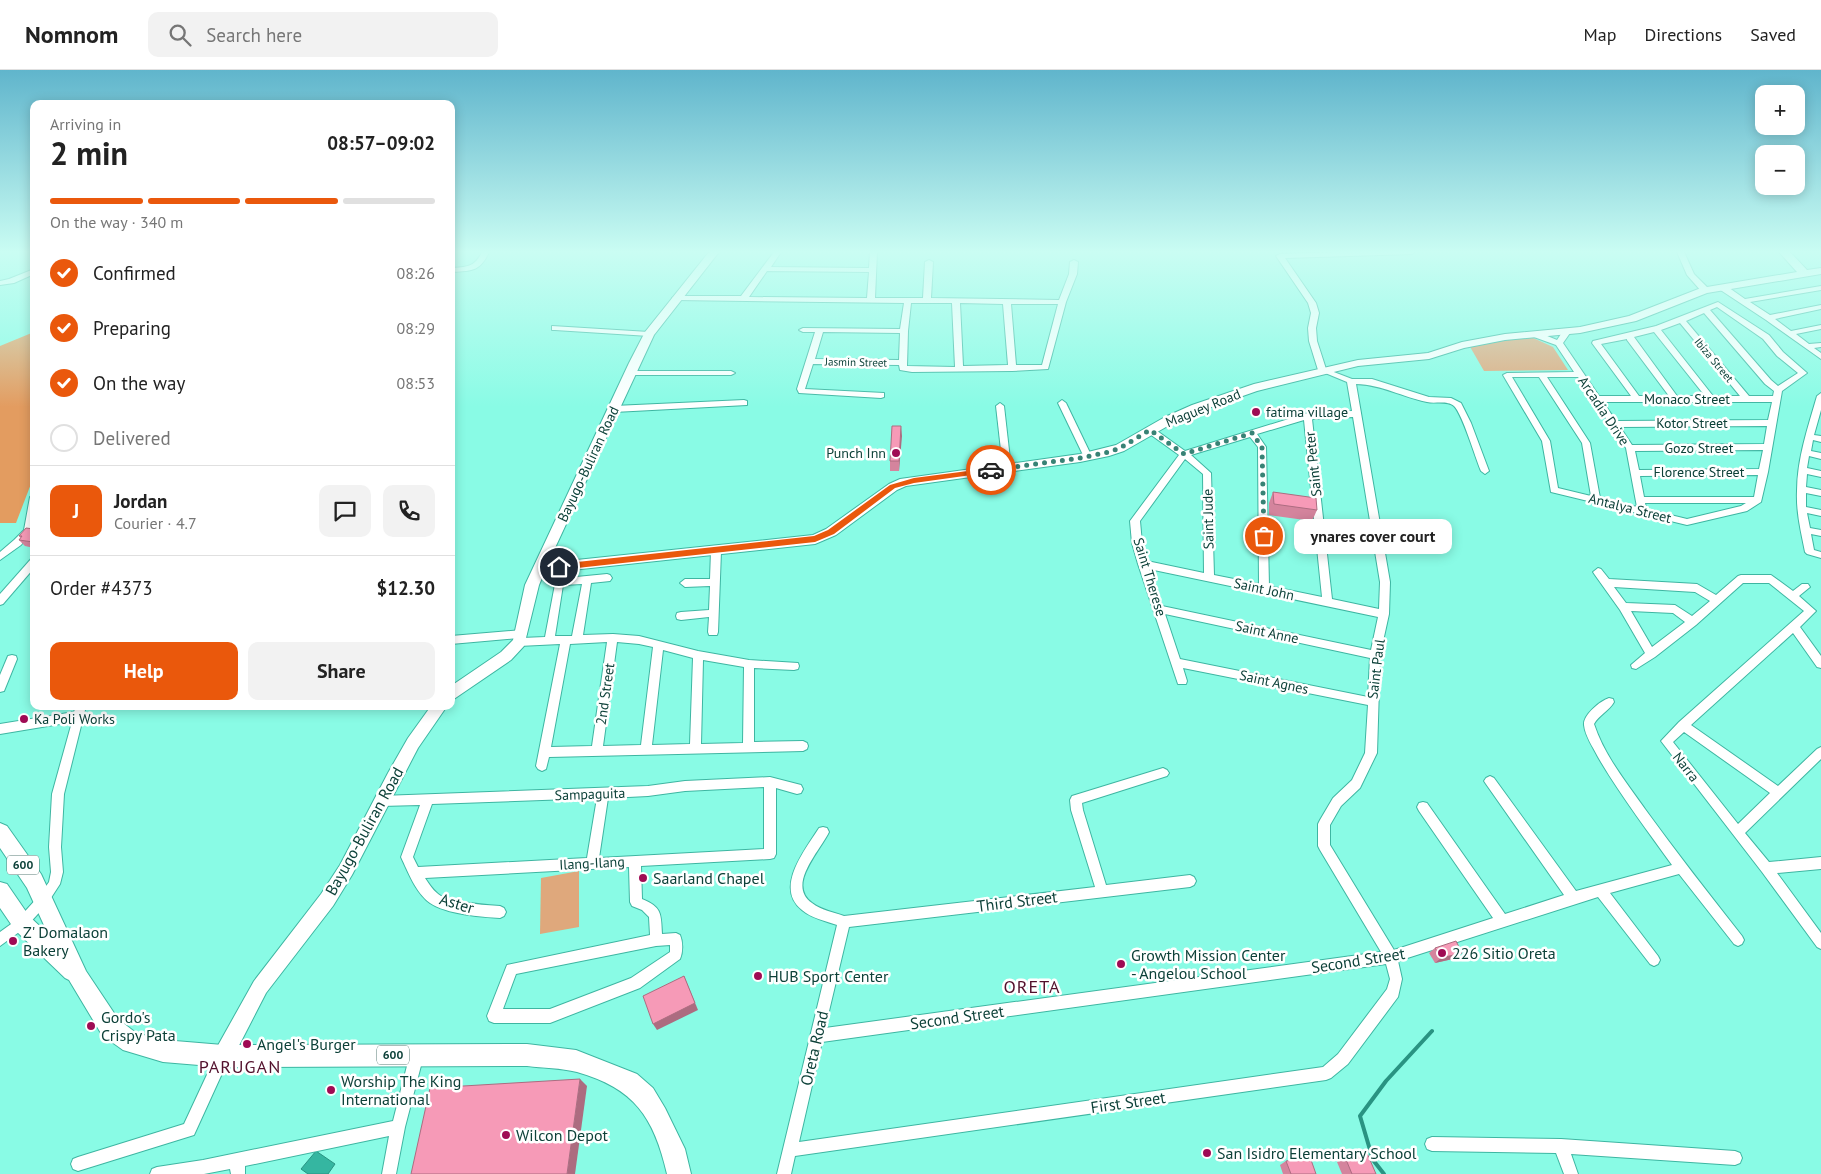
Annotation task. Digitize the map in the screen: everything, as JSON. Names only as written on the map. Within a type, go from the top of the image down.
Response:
[{"type":"main road","name":"600","points":[[0,832],[34,881],[79,978],[110,1026],[131,1042],[163,1051],[224,1056],[527,1055],[576,1061],[629,1082],[645,1096],[673,1149],[679,1174]]},
{"type":"main road","name":"600","points":[[0,891],[22,923],[79,978]]},
{"type":"street","name":"Bayugo-Buliran Road","points":[[520,638],[532,586],[539,569],[649,334],[672,304]]},
{"type":"street","points":[[902,363],[908,304]]},
{"type":"street","points":[[956,304],[959,369]]},
{"type":"street","points":[[1007,304],[1012,369]]},
{"type":"street","name":"Jasmin Street","points":[[809,361],[902,363],[903,368],[908,369],[1012,369],[1045,366],[1062,304]]},
{"type":"street","points":[[1311,304],[1315,313],[1312,328],[1313,341],[1322,370],[1351,380],[1372,382],[1428,400],[1451,401],[1458,405],[1468,423],[1485,471]]},
{"type":"street","name":"Maguey Road","points":[[539,569],[815,539],[831,532],[892,487],[914,480],[1088,457],[1120,448],[1150,430],[1196,408],[1254,388],[1322,370],[1358,363],[1429,356],[1462,345],[1505,338],[1566,333],[1632,319],[1671,304]]},
{"type":"street","points":[[1637,399],[1596,343],[1630,338],[1657,330],[1718,304],[1766,337],[1780,354],[1803,373],[1778,395],[1771,423],[1758,500],[1640,500]]},
{"type":"street","points":[[1748,304],[1821,357]]},
{"type":"street","points":[[1769,318],[1821,307]]},
{"type":"street","points":[[1706,310],[1778,395]]},
{"type":"street","name":"Ibiza Street","points":[[1681,320],[1747,399]]},
{"type":"street","points":[[1790,333],[1821,327]]},
{"type":"street","points":[[555,328],[649,334]]},
{"type":"street","points":[[802,330],[904,331]]},
{"type":"street","points":[[820,330],[809,361],[802,391],[881,395]]},
{"type":"street","points":[[1657,330],[1712,399]]},
{"type":"street","points":[[1537,335],[1560,344],[1566,333]]},
{"type":"street","points":[[1630,338],[1676,399]]},
{"type":"street","name":"Arcadia Drive","points":[[1560,344],[1630,448],[1642,510]]},
{"type":"street","points":[[1808,347],[1821,345]]},
{"type":"street","points":[[630,373],[732,373]]},
{"type":"street","points":[[1542,374],[1586,443],[1596,499]]},
{"type":"street","name":"Antalya Street","points":[[1580,374],[1507,375],[1546,441],[1554,490],[1687,522],[1744,509],[1758,500]]},
{"type":"street","name":"Saint Paul","points":[[1351,380],[1385,582],[1384,614],[1375,655],[1371,753],[1356,784],[1337,802],[1324,824],[1324,846],[1391,957]]},
{"type":"street","name":"Monaco Street","points":[[1597,399],[1747,399],[1778,395]]},
{"type":"street","points":[[1820,399],[1819,418],[1810,437],[1801,489],[1802,509],[1810,552],[1821,555]]},
{"type":"street","points":[[614,409],[744,403]]},
{"type":"street","points":[[1062,404],[1088,457]]},
{"type":"street","points":[[1000,406],[1007,468]]},
{"type":"street","points":[[1184,454],[1308,416],[1356,414]]},
{"type":"street","name":"Saint Peter","points":[[1308,416],[1327,602]]},
{"type":"street","name":"Kotor Street","points":[[1614,424],[1771,423]]},
{"type":"street","name":"Saint Jude","points":[[1150,430],[1207,473],[1209,577]]},
{"type":"street","points":[[1252,433],[1262,447],[1264,589]]},
{"type":"street","points":[[1810,437],[1821,439]]},
{"type":"street","name":"Gozo Street","points":[[1630,448],[1767,447]]},
{"type":"street","points":[[1807,453],[1821,456]]},
{"type":"street","name":"Saint Therese","points":[[1182,680],[1160,609],[1143,564],[1137,543],[1135,521],[1184,454]]},
{"type":"street","points":[[1804,470],[1821,474]]},
{"type":"street","name":"Florence Street","points":[[1635,472],[1764,472]]},
{"type":"street","points":[[1801,489],[1821,493]]},
{"type":"street","points":[[1802,509],[1821,513]]},
{"type":"street","points":[[0,557],[25,536],[30,525]]},
{"type":"street","points":[[1805,530],[1821,533]]},
{"type":"street","points":[[713,632],[716,551]]},
{"type":"street","name":"Saint John","points":[[1143,564],[1384,614]]},
{"type":"street","points":[[0,601],[30,566]]},
{"type":"street","points":[[1598,572],[1623,607],[1651,654]]},
{"type":"street","points":[[549,641],[559,582],[607,578]]},
{"type":"street","points":[[1636,665],[1692,622],[1742,579],[1771,579],[1793,596],[1805,587]]},
{"type":"street","points":[[577,639],[587,580]]},
{"type":"street","points":[[685,583],[715,582]]},
{"type":"street","points":[[1606,583],[1697,588],[1716,600]]},
{"type":"street","name":"Narra","points":[[1793,596],[1811,611],[1666,741],[1766,868],[1821,943]]},
{"type":"street","points":[[1623,607],[1675,610],[1692,622]]},
{"type":"street","name":"Saint Anne","points":[[1160,609],[1375,655]]},
{"type":"street","points":[[681,616],[714,613]]},
{"type":"street","points":[[1795,627],[1821,664]]},
{"type":"street","points":[[455,692],[506,656],[520,638]]},
{"type":"street","points":[[455,640],[520,638],[549,641],[613,638],[639,640],[698,655],[749,664],[794,666]]},
{"type":"street","name":"2nd Street","points":[[597,750],[613,638]]},
{"type":"street","points":[[542,766],[566,640]]},
{"type":"street","points":[[646,749],[658,646]]},
{"type":"street","points":[[695,748],[698,655]]},
{"type":"street","points":[[0,688],[12,659]]},
{"type":"street","name":"Saint Agnes","points":[[1176,662],[1372,702]]},
{"type":"street","points":[[748,747],[749,664]]},
{"type":"street","points":[[1609,702],[1590,719],[1588,724],[1592,734],[1616,775],[1681,868],[1738,940]]},
{"type":"street","name":"Bayugo-Buliran Road","points":[[224,1056],[260,987],[327,900],[346,870],[413,742],[437,710]]},
{"type":"street","points":[[0,729],[80,711],[58,794],[55,847],[58,860],[54,884],[22,923],[0,940]]},
{"type":"street","points":[[1683,725],[1779,793]]},
{"type":"street","points":[[545,752],[802,746]]},
{"type":"street","points":[[1738,832],[1821,753]]},
{"type":"street","points":[[1102,892],[1077,810],[1076,800],[1163,773]]},
{"type":"street","points":[[1490,781],[1573,898]]},
{"type":"street","name":"Sampaguita","points":[[381,801],[648,791],[685,786],[770,782],[797,789]]},
{"type":"street","name":"Ilang-Ilang","points":[[414,873],[770,854],[770,782]]},
{"type":"street","points":[[592,863],[604,793]]},
{"type":"street","name":"Aster","points":[[428,799],[407,857],[414,873],[436,899],[486,912],[500,912]]},
{"type":"street","points":[[1423,807],[1503,921]]},
{"type":"street","points":[[823,832],[798,875],[795,889],[805,907],[844,922]]},
{"type":"street","points":[[635,861],[636,902],[646,906],[654,914],[656,940]]},
{"type":"street","points":[[1766,868],[1821,863]]},
{"type":"street","name":"Second Street","points":[[817,1036],[1391,957],[1573,898],[1681,868]]},
{"type":"street","name":"Third Street","points":[[844,922],[1190,881]]},
{"type":"street","points":[[1600,890],[1654,960]]},
{"type":"street","name":"Oreta Road","points":[[784,1174],[844,922]]},
{"type":"street","points":[[676,939],[676,955],[635,983],[550,1016],[494,1016],[512,969],[656,940],[676,939]]},
{"type":"street","name":"First Street","points":[[790,1150],[1326,1074],[1343,1059],[1393,992],[1396,979],[1391,957]]},
{"type":"street","points":[[388,1174],[417,1054]]},
{"type":"street","points":[[78,1164],[189,1130],[224,1056]]},
{"type":"street","points":[[157,1174],[238,1167],[398,1127]]},
{"type":"street","points":[[1432,1144],[1561,1146],[1735,1158]]},
{"type":"street","points":[[1561,1146],[1571,1174]]},
{"type":"shaded area","points":[[30,334],[30,486],[16,523],[0,523],[0,346]]},
{"type":"shaded area","points":[[1529,336],[1553,347],[1568,370],[1484,371],[1469,345]]},
{"type":"shaded area","points":[[579,871],[579,927],[540,934],[541,878]]},
{"type":"shaded area","points":[[316,1151],[335,1164],[328,1174],[308,1174],[301,1169]]},
{"type":"building","name":"Punch Inn","points":[[892,426],[901,426],[899,461],[890,461]]},
{"type":"building","points":[[1273,492],[1316,498],[1317,510],[1274,504]]},
{"type":"building","points":[[26,528],[30,528],[30,542],[19,540],[22,536],[19,536]]},
{"type":"building","points":[[1456,941],[1462,953],[1441,958],[1435,948]]},
{"type":"building","points":[[684,976],[695,1003],[653,1024],[643,996]]},
{"type":"building","name":"Wilcon Depot","points":[[580,1079],[567,1174],[411,1174],[430,1088]]},
{"type":"building","points":[[1367,1153],[1376,1174],[1352,1174],[1345,1157]]},
{"type":"building","points":[[1310,1157],[1316,1174],[1291,1174],[1286,1161]]},
{"type":"waterway","points":[[1384,1174],[1373,1160],[1360,1116],[1386,1081],[1432,1031]]},
{"type":"way so far","points":[[991,470],[1088,457],[1109,452],[1120,448],[1150,430],[1184,454],[1252,433],[1262,447],[1264,536]]},
{"type":"place","name":"fatima village","points":[[1256,412]]},
{"type":"place","name":"Punch Inn","points":[[896,453]]},
{"type":"place","name":"ynares cover court","points":[[1264,536]]},
{"type":"place","name":"Ka Poli Works","points":[[24,719]]},
{"type":"place","name":"Saarland Chapel","points":[[643,878]]},
{"type":"place","name":"Z' Domalaon Bakery","points":[[13,941]]},
{"type":"place","name":"226 Sitio Oreta","points":[[1442,953]]},
{"type":"place","name":"Growth Mission Center - Angelou School","points":[[1121,964]]},
{"type":"place","name":"HUB Sport Center","points":[[758,976]]},
{"type":"place","name":"Gordo's Crispy Pata","points":[[91,1026]]},
{"type":"place","name":"Angel's Burger","points":[[247,1044]]},
{"type":"place","name":"Worship The King International","points":[[331,1090]]},
{"type":"place","name":"Wilcon Depot","points":[[506,1135]]},
{"type":"place","name":"San Isidro Elementary School","points":[[1207,1153]]},
{"type":"district","name":"ORETA","points":[[1032,987]]},
{"type":"district","name":"PARUGAN","points":[[240,1067]]},
{"type":"route","points":[[559,567],[815,539],[831,532],[880,495],[904,482],[991,470]]}]
